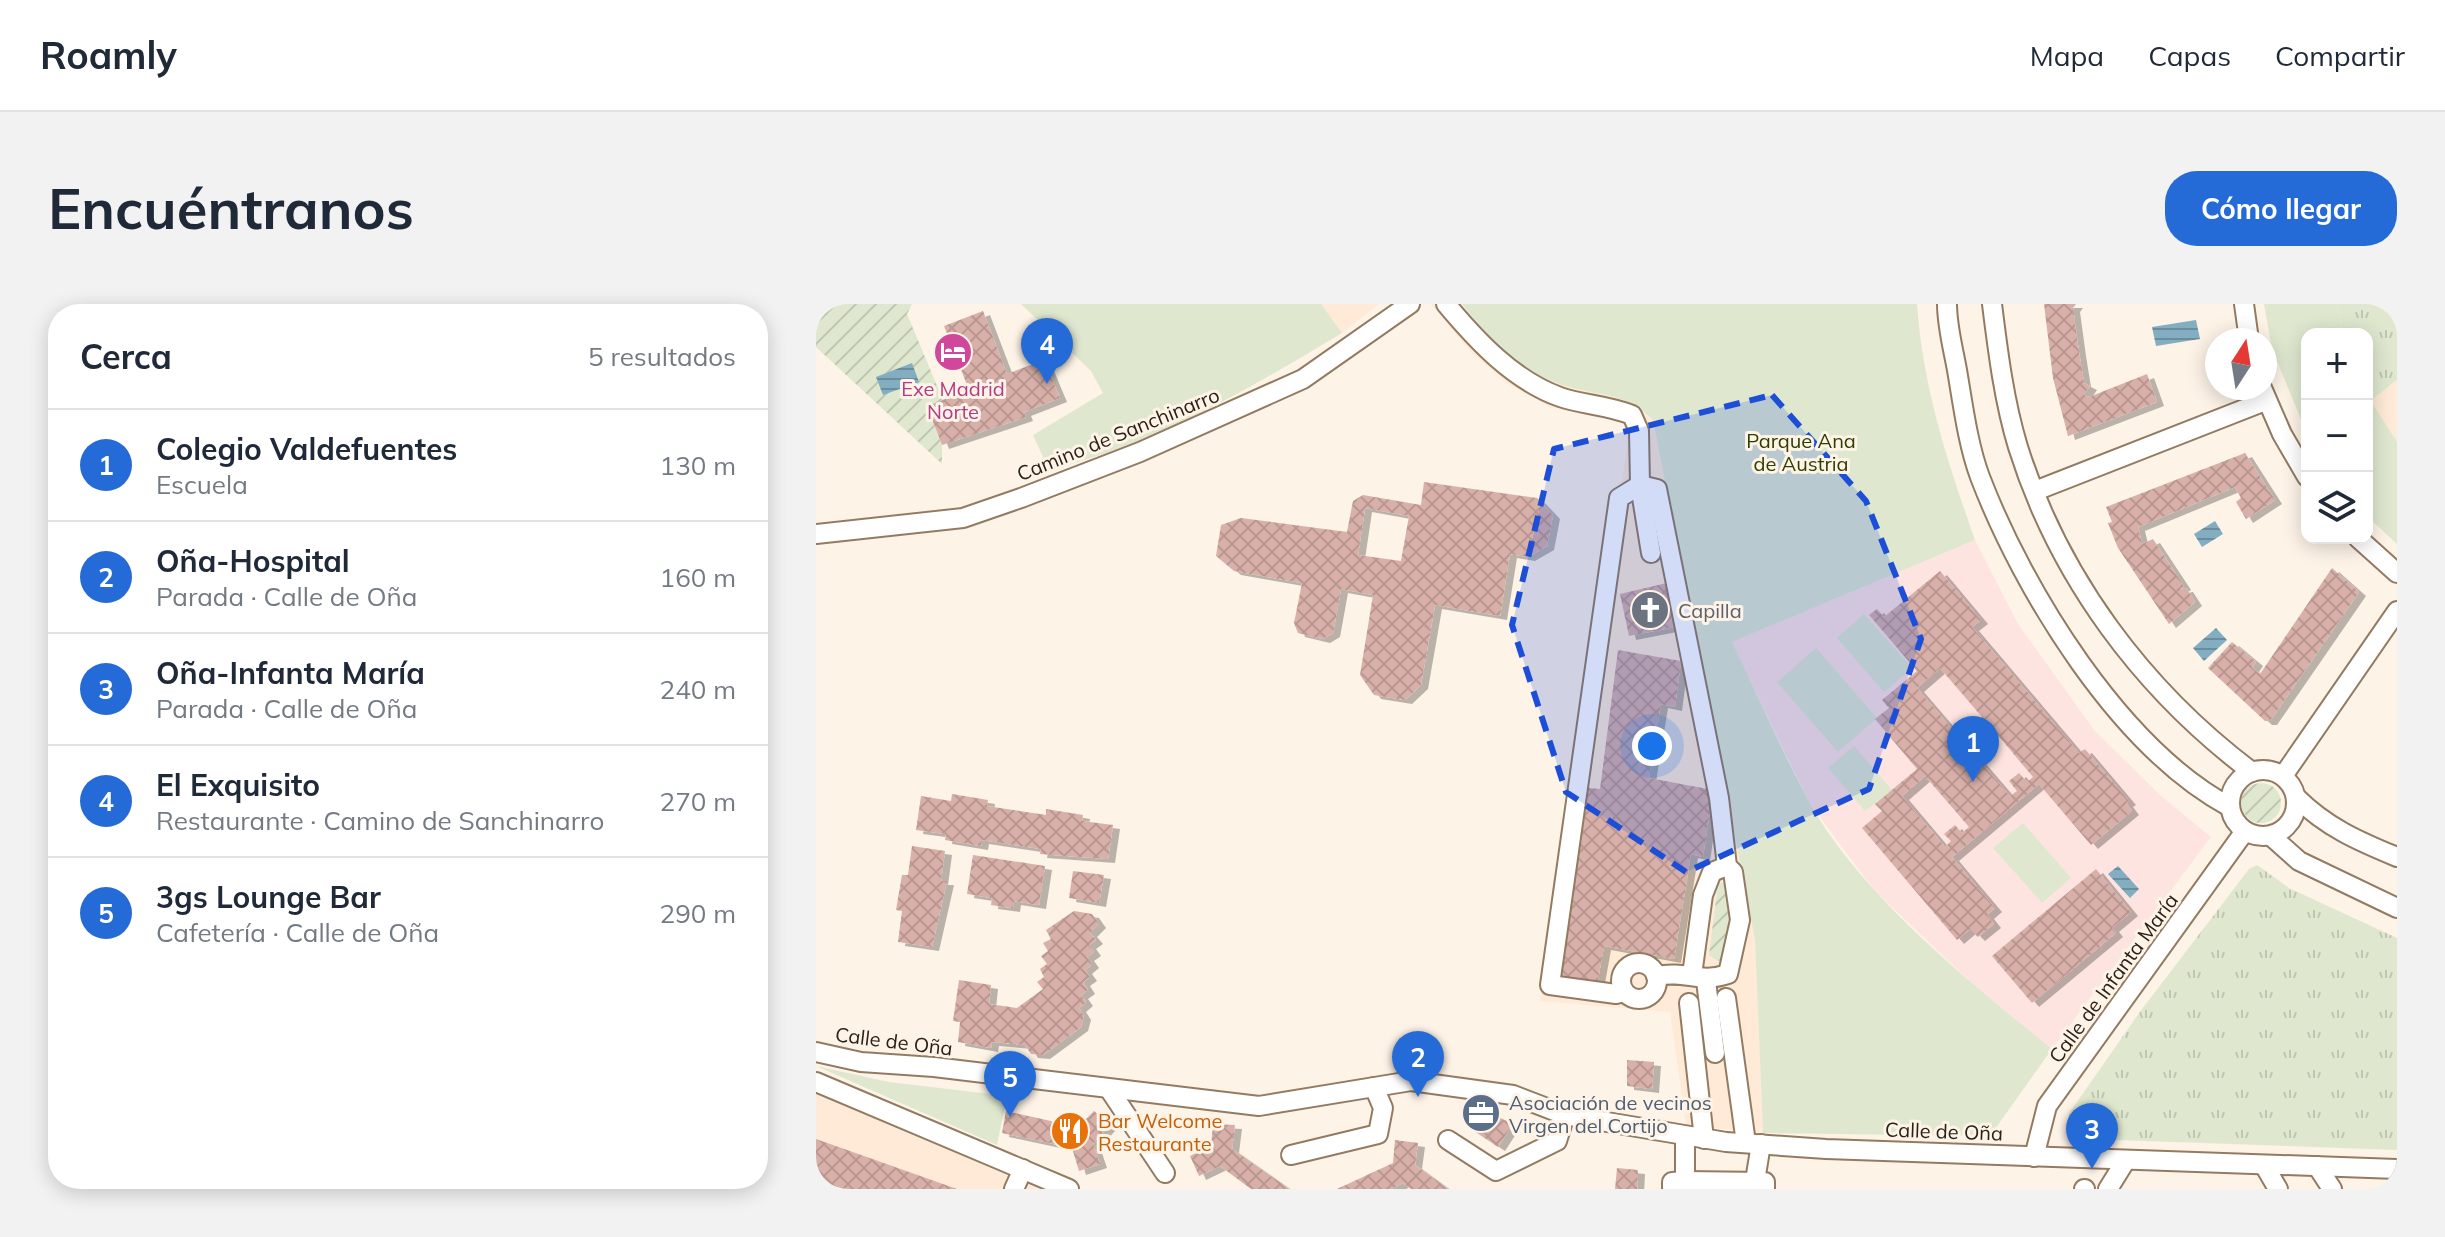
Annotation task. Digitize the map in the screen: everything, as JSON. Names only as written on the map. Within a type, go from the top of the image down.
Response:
[{"type":"street","name":"Camino de Sanchinarro","points":[[816,534],[963,518],[1095,469],[1303,379],[1410,304]]},
{"type":"street","points":[[1446,304],[1472,335],[1517,375],[1560,397],[1609,406],[1632,415],[1639,431],[1640,485],[1651,553]]},
{"type":"street","points":[[1947,304],[1960,391],[1980,476],[2031,585],[2100,691],[2169,764],[2201,792],[2230,807]]},
{"type":"street","points":[[1992,304],[2000,371],[2018,447],[2035,491],[2095,610],[2130,657],[2195,726],[2252,772]]},
{"type":"street","points":[[2244,304],[2247,328]]},
{"type":"street","points":[[2035,491],[2252,400]]},
{"type":"street","points":[[2267,400],[2304,472]]},
{"type":"street","points":[[1624,992],[1621,975],[1628,966],[1645,964],[1656,976],[1655,988],[1646,997],[1634,998],[1624,992],[1616,994],[1550,985],[1619,498],[1640,485],[1657,489],[1719,798],[1727,866],[1733,872],[1740,920],[1728,974],[1699,978],[1679,972],[1656,976]]},
{"type":"street","points":[[2365,544],[2397,573]]},
{"type":"street","points":[[2283,776],[2397,611]]},
{"type":"street","points":[[2397,857],[2331,827],[2296,797],[2283,776],[2273,771],[2252,772],[2234,786],[2230,807],[2237,825],[2245,831],[2271,836],[2299,861],[2397,908]]},
{"type":"street","points":[[2271,836],[2280,832],[2294,817],[2296,797]]},
{"type":"street","name":"Calle de Infanta María","points":[[2034,1157],[2047,1106],[2245,831]]},
{"type":"street","points":[[1715,1053],[1699,978],[1703,895],[1712,872],[1727,866]]},
{"type":"street","points":[[1689,1003],[1696,1063],[1694,1138],[1678,1185],[1760,1185],[1735,1063],[1726,998]]},
{"type":"street","name":"Calle de Oña","points":[[816,1052],[861,1062],[934,1061],[1109,1089],[1259,1106],[1411,1081],[1513,1095],[1565,1115],[1694,1138],[1753,1143],[2034,1157],[2397,1169]]},
{"type":"street","points":[[1715,1053],[1735,1063]]},
{"type":"street","points":[[1696,1063],[1715,1053]]},
{"type":"street","points":[[816,1082],[1069,1189]]},
{"type":"street","points":[[1291,1155],[1378,1134],[1383,1108],[1374,1087]]},
{"type":"street","points":[[1109,1089],[1165,1173]]},
{"type":"street","points":[[1448,1140],[1496,1171],[1557,1141],[1565,1115]]},
{"type":"street","points":[[2108,1189],[2126,1160]]},
{"type":"street","points":[[2264,1165],[2278,1189]]},
{"type":"street","points":[[2317,1166],[2332,1189]]},
{"type":"street","points":[[1014,1189],[1023,1169]]},
{"type":"highlighted area","points":[[1772,395],[1866,501],[1921,639],[1869,789],[1686,872],[1566,792],[1512,625],[1554,449]]},
{"type":"shaded area","points":[[1321,304],[1379,304],[1342,333]]},
{"type":"shaded area","points":[[1431,304],[1462,304],[1487,336],[1614,396],[1633,401],[1653,420],[1755,940],[1763,1133],[1686,1125],[1670,1012],[1540,1001],[1628,441],[1625,424],[1605,417],[1550,407],[1507,383],[1470,351]]},
{"type":"shaded area","points":[[2397,380],[2397,442],[2373,406],[2373,399]]},
{"type":"shaded area","points":[[1975,540],[2018,624],[2095,731],[2160,795],[2211,837],[2052,1049],[1980,991],[1874,890],[1810,804],[1732,642]]},
{"type":"shaded area","points":[[816,1091],[1069,1189],[816,1189]]},
{"type":"green space","points":[[831,304],[912,304],[907,314],[943,400],[927,407],[942,445],[942,464],[816,347],[816,316]]},
{"type":"green space","points":[[1021,304],[1321,304],[1342,333],[1236,394],[1164,430],[1126,446],[1049,470],[1033,435],[1103,393],[1091,371]]},
{"type":"green space","name":"Parque Ana de Austria","points":[[1462,304],[1917,304],[1931,394],[1975,540],[1732,642],[1809,802],[1857,871],[1919,936],[2052,1049],[1990,1136],[1763,1133],[1755,940],[1653,420],[1642,410],[1620,399],[1562,385],[1533,372],[1494,341]]},
{"type":"green space","points":[[2264,304],[2337,304],[2342,328],[2301,328],[2301,419],[2277,361],[2277,328],[2268,328]]},
{"type":"green space","points":[[2337,304],[2397,304],[2397,380],[2373,399],[2373,328],[2342,328]]},
{"type":"green space","points":[[2373,404],[2397,442],[2397,544],[2373,522]]},
{"type":"green space","points":[[1864,614],[1912,668],[1884,692],[1837,638]]},
{"type":"green space","points":[[1816,648],[1877,718],[1838,752],[1777,682]]},
{"type":"green space","points":[[1854,746],[1892,790],[1865,811],[1828,768]]},
{"type":"green space","points":[[2261,783],[2275,789],[2281,803],[2275,817],[2261,823],[2247,817],[2241,803],[2247,789]]},
{"type":"green space","points":[[2023,823],[2071,878],[2042,903],[1993,848]]},
{"type":"green space","points":[[2257,865],[2289,888],[2397,938],[2397,1150],[2088,1139],[2069,1132],[2067,1122],[2070,1112],[2139,1013],[2249,869]]},
{"type":"green space","points":[[1718,883],[1727,883],[1730,910],[1723,959],[1718,961],[1709,955]]},
{"type":"green space","points":[[816,1066],[889,1082],[1007,1096],[997,1145]]},
{"type":"water","points":[[2196,320],[2200,339],[2156,346],[2152,327]]},
{"type":"water","points":[[912,363],[919,382],[883,395],[876,377]]},
{"type":"water","points":[[2215,521],[2223,534],[2202,547],[2194,534]]},
{"type":"water","points":[[2216,628],[2227,640],[2204,661],[2193,648]]},
{"type":"water","points":[[2118,866],[2139,889],[2130,898],[2108,874]]},
{"type":"building","points":[[2044,304],[2076,304],[2073,308],[2084,383],[2090,386],[2084,395],[2089,397],[2147,374],[2157,402],[2068,436],[2053,378]]},
{"type":"building","points":[[983,311],[1007,374],[1044,360],[1060,398],[1024,412],[1026,417],[942,445],[927,406],[969,390],[944,326]]},
{"type":"building","points":[[2245,453],[2275,500],[2246,519],[2236,502],[2241,498],[2235,487],[2138,527],[2142,544],[2153,539],[2184,586],[2180,589],[2186,588],[2195,602],[2169,624],[2118,548],[2108,523],[2112,522],[2106,507]]},
{"type":"building","points":[[1424,482],[1537,498],[1553,515],[1547,546],[1528,557],[1510,554],[1500,616],[1435,605],[1421,685],[1405,700],[1374,695],[1360,675],[1373,595],[1341,589],[1333,633],[1323,639],[1298,633],[1294,623],[1302,583],[1234,571],[1216,556],[1221,525],[1241,518],[1347,532],[1353,501],[1363,495],[1421,505]],"holes":[[[1365,508],[1409,516],[1401,561],[1358,555]]]},
{"type":"building","points":[[2332,568],[2359,592],[2270,721],[2265,721],[2208,668],[2232,642],[2256,662],[2252,668],[2260,674]]},
{"type":"building","points":[[1940,571],[1981,620],[1972,627],[2079,753],[2085,749],[2129,801],[2126,803],[2132,811],[2091,845],[2039,784],[1952,857],[1995,908],[1987,915],[1994,924],[1978,937],[1970,929],[1957,940],[1862,828],[1882,811],[1875,804],[1917,769],[1875,719],[1889,708],[1882,700],[1917,671],[1869,615],[1877,609],[1884,617]],"holes":[[[1940,668],[1982,717],[1959,737],[1917,688]],[[1990,726],[2033,777],[2027,782],[2019,773],[2009,781],[2017,791],[2010,796],[1967,746]],[[1925,776],[1969,827],[1962,833],[1955,825],[1944,834],[1951,841],[1945,847],[1902,796]]]},
{"type":"building","name":"Capilla","points":[[1671,582],[1680,626],[1629,636],[1620,594]]},
{"type":"building","points":[[1618,650],[1681,661],[1675,707],[1661,704],[1649,778],[1713,790],[1703,857],[1691,854],[1674,959],[1604,946],[1597,985],[1554,978],[1581,787],[1600,789]]},
{"type":"building","points":[[952,794],[988,800],[987,806],[1046,815],[1046,809],[1083,815],[1082,821],[1113,825],[1108,859],[1040,854],[1041,849],[982,840],[981,846],[945,840],[946,834],[916,830],[921,796],[951,801]]},
{"type":"building","points":[[912,846],[945,851],[941,881],[947,881],[932,947],[898,942],[902,911],[896,910],[902,875],[908,875]]},
{"type":"building","points":[[973,855],[1045,866],[1039,905],[1014,901],[1013,908],[991,905],[992,898],[967,894]]},
{"type":"building","points":[[2096,869],[2131,912],[2112,928],[2116,933],[2032,1003],[1992,956]]},
{"type":"building","points":[[1073,871],[1104,875],[1099,903],[1069,898]]},
{"type":"building","points":[[1074,911],[1092,914],[1099,924],[1090,933],[1096,940],[1089,945],[1094,952],[1087,957],[1092,964],[1085,970],[1090,977],[1083,982],[1088,990],[1081,995],[1086,1002],[1079,1008],[1084,1016],[1081,1027],[1043,1055],[1031,1054],[1025,1045],[992,1042],[991,1048],[958,1042],[960,1022],[953,1021],[959,980],[991,985],[989,1004],[1017,1008],[1043,989],[1037,982],[1044,977],[1040,969],[1047,964],[1041,956],[1048,951],[1043,943],[1051,939],[1046,930]]},
{"type":"building","points":[[1627,1060],[1654,1062],[1652,1089],[1627,1086]]},
{"type":"building","points":[[1480,1109],[1509,1122],[1511,1127],[1498,1147],[1468,1127]]},
{"type":"building","points":[[1006,1111],[1078,1127],[1094,1111],[1110,1125],[1093,1143],[1100,1164],[1079,1171],[1072,1148],[1002,1133]]},
{"type":"building","points":[[1213,1124],[1235,1125],[1232,1149],[1289,1189],[1251,1189],[1220,1166],[1199,1176],[1190,1156],[1211,1146]]},
{"type":"building","points":[[816,1139],[957,1189],[816,1189]]},
{"type":"building","points":[[1395,1140],[1418,1143],[1415,1165],[1448,1189],[1411,1189],[1403,1183],[1391,1189],[1337,1189],[1393,1163]]},
{"type":"building","points":[[1617,1168],[1638,1170],[1637,1189],[1615,1189]]},
{"type":"place","name":"Exe Madrid Norte","points":[[953,352]]},
{"type":"place","name":"El Exquisito","points":[[1047,384]]},
{"type":"place","name":"Capilla","points":[[1650,610]]},
{"type":"place","name":"Colegio Valdefuentes","points":[[1973,782]]},
{"type":"place","name":"Oña-Hospital","points":[[1418,1097]]},
{"type":"place","name":"Asociación de vecinos Virgen del Cortijo","points":[[1481,1113]]},
{"type":"place","name":"3gs Lounge Bar","points":[[1010,1117]]},
{"type":"place","name":"Bar Welcome Restaurante","points":[[1070,1131]]},
{"type":"place","name":"Oña-Infanta María","points":[[2092,1169]]}]
